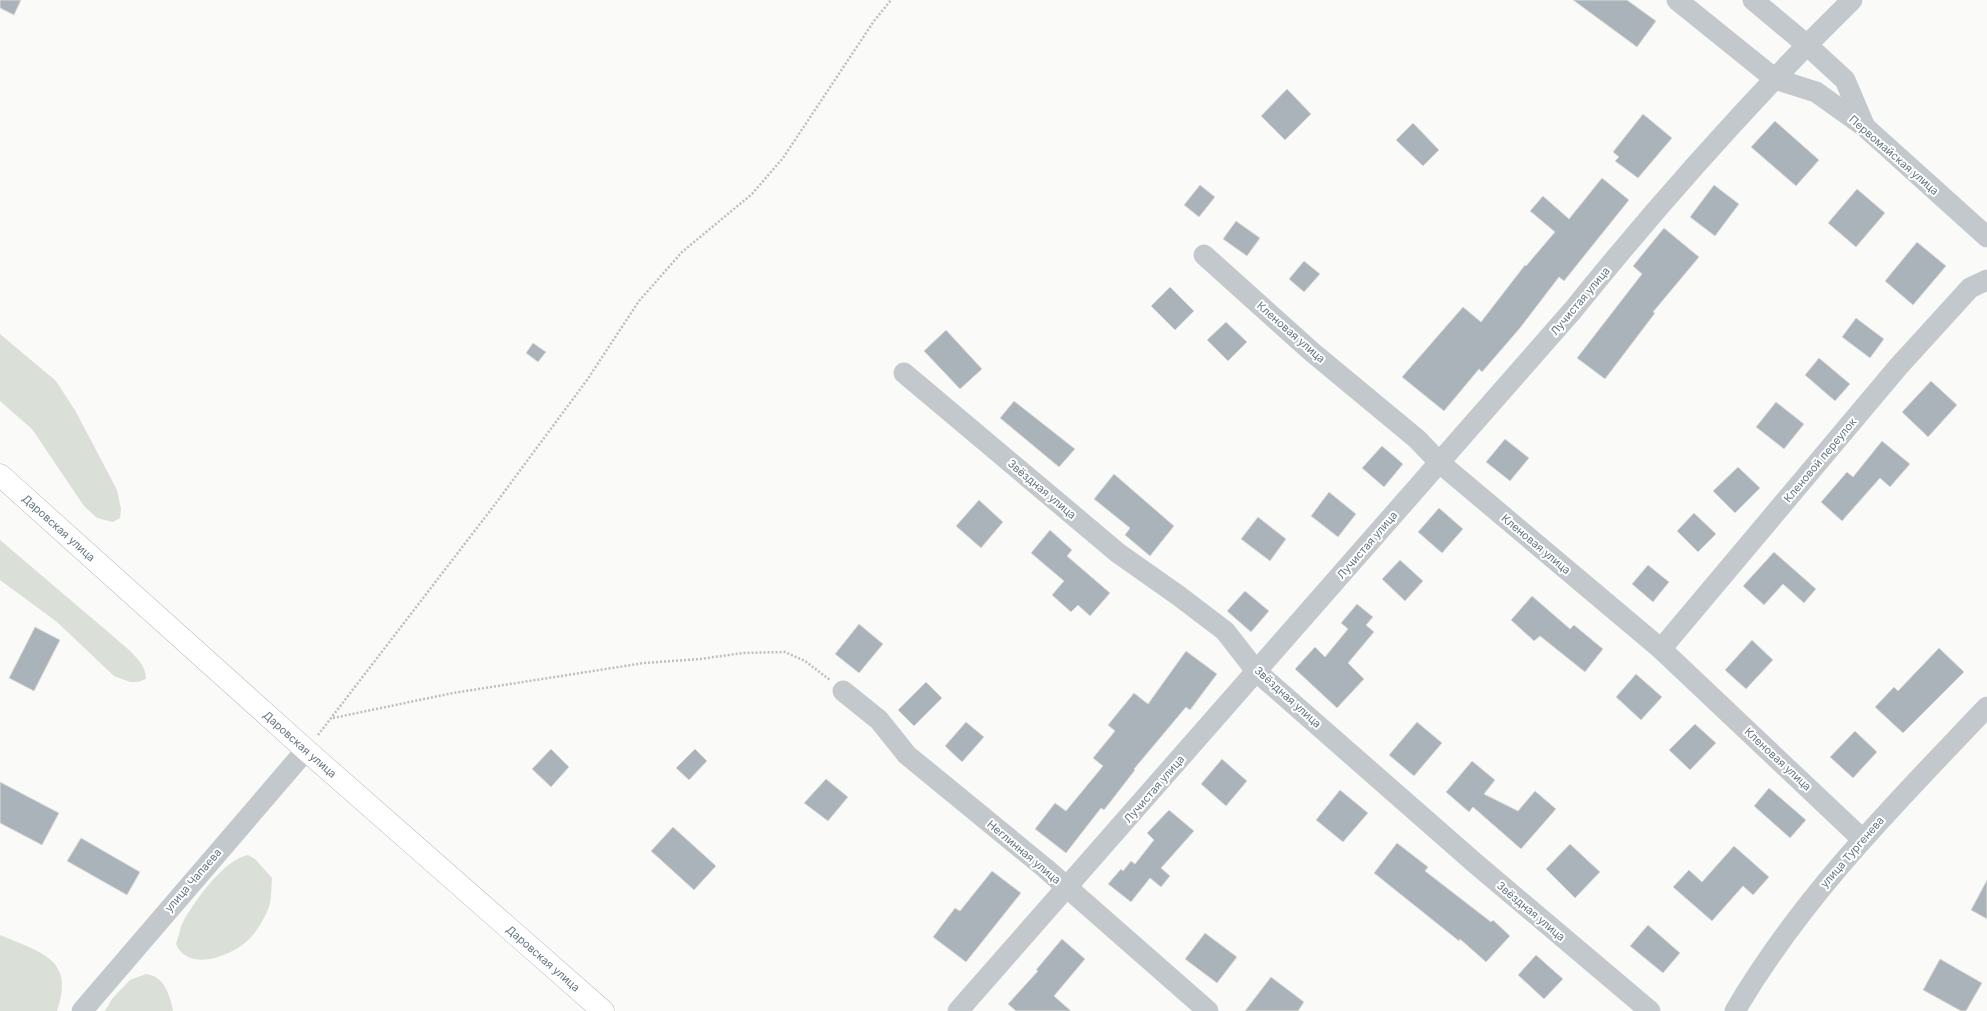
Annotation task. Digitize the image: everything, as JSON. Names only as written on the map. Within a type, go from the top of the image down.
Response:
[{"type":"highway","name":"Даровская улица","points":[[0,475],[306,750],[603,1011]]},
{"type":"street","name":"Первомайская улица","points":[[1678,0],[1775,79],[1816,92],[1864,127],[1987,237]]},
{"type":"street","points":[[1753,0],[1807,45],[1845,80],[1864,127]]},
{"type":"street","name":"Лучистая улица","points":[[958,1011],[1440,463],[1573,310],[1634,236],[1775,79],[1852,0]]},
{"type":"street","name":"Кленовая улица","points":[[1204,255],[1312,352],[1417,439],[1440,463],[1661,649],[1862,839]]},
{"type":"street","name":"Кленовой переулок","points":[[1661,649],[1898,368],[1970,288],[1987,280]]},
{"type":"street","name":"Звёздная улица","points":[[904,373],[1118,553],[1225,631],[1257,672],[1476,864],[1650,1011]]},
{"type":"street","name":"Неглинная улица","points":[[843,691],[879,720],[907,755],[1045,868],[1208,1011]]},
{"type":"street","name":"улица Тургенева","points":[[1735,1011],[1750,985],[1792,923],[1862,839],[1987,707]]},
{"type":"street","name":"улица Чапаева","points":[[82,1011],[306,750]]},
{"type":"path","points":[[306,750],[493,508],[587,380],[639,301],[682,252],[752,194],[783,158],[874,21],[891,0]]},
{"type":"path","points":[[332,718],[453,693],[644,663],[700,659],[743,653],[785,652],[805,661],[843,691]]},
{"type":"shaded area","points":[[0,334],[56,381],[76,412],[117,490],[121,509],[120,518],[113,522],[97,518],[84,506],[32,429],[0,401]]},
{"type":"shaded area","points":[[0,540],[128,649],[143,666],[146,679],[138,682],[130,682],[114,676],[57,622],[0,580]]},
{"type":"shaded area","points":[[248,855],[255,859],[272,878],[270,904],[267,912],[252,936],[245,943],[235,949],[224,955],[213,958],[202,960],[191,958],[182,953],[176,944],[189,911],[220,872],[239,858]]},
{"type":"shaded area","points":[[0,935],[40,953],[58,968],[62,979],[62,993],[57,1011],[0,1011]]},
{"type":"shaded area","points":[[146,974],[157,978],[162,982],[168,993],[173,1011],[105,1011],[112,999],[130,980]]},
{"type":"building","points":[[0,0],[21,0],[14,15],[0,8]]},
{"type":"building","points":[[1573,0],[1627,0],[1656,21],[1637,47]]},
{"type":"building","points":[[1287,89],[1311,114],[1285,140],[1261,116]]},
{"type":"building","points":[[1643,114],[1672,138],[1638,178],[1615,161],[1619,157],[1613,152]]},
{"type":"building","points":[[1775,121],[1819,160],[1796,186],[1751,147]]},
{"type":"building","points":[[1413,123],[1439,150],[1423,166],[1396,140]]},
{"type":"building","points":[[1602,178],[1629,200],[1564,281],[1559,277],[1520,328],[1482,372],[1479,369],[1444,411],[1402,377],[1463,307],[1481,322],[1525,265],[1526,266],[1555,232],[1530,211],[1543,196],[1569,219]]},
{"type":"building","points":[[1200,185],[1215,197],[1199,217],[1184,205]]},
{"type":"building","points":[[1714,185],[1739,204],[1715,236],[1690,217]]},
{"type":"building","points":[[1857,189],[1885,213],[1856,247],[1828,223]]},
{"type":"building","points":[[1236,221],[1260,238],[1247,256],[1223,239]]},
{"type":"building","points":[[1664,228],[1699,257],[1653,312],[1655,313],[1605,379],[1577,358],[1642,274],[1633,266]]},
{"type":"building","points":[[1917,242],[1946,266],[1913,305],[1885,281]]},
{"type":"building","points":[[1304,261],[1320,274],[1304,292],[1289,279]]},
{"type":"building","points":[[1170,287],[1194,311],[1175,330],[1151,306]]},
{"type":"building","points":[[1856,318],[1884,339],[1870,358],[1842,337]]},
{"type":"building","points":[[1226,322],[1247,342],[1228,361],[1207,340]]},
{"type":"building","points":[[946,330],[982,369],[960,389],[924,351]]},
{"type":"building","points":[[533,343],[546,352],[538,362],[526,353]]},
{"type":"building","points":[[1819,358],[1850,384],[1835,401],[1805,375]]},
{"type":"building","points":[[1931,381],[1957,405],[1928,437],[1902,412]]},
{"type":"building","points":[[1014,401],[1075,449],[1059,467],[1000,418]]},
{"type":"building","points":[[1776,402],[1804,424],[1784,449],[1756,427]]},
{"type":"building","points":[[1505,439],[1529,458],[1510,481],[1486,462]]},
{"type":"building","points":[[1882,441],[1910,464],[1890,487],[1880,478],[1842,521],[1821,502],[1847,472],[1853,477]]},
{"type":"building","points":[[1382,446],[1403,464],[1384,487],[1362,468]]},
{"type":"building","points":[[1738,467],[1760,488],[1735,513],[1713,491]]},
{"type":"building","points":[[1114,474],[1174,526],[1150,556],[1125,535],[1130,528],[1094,499]]},
{"type":"building","points":[[1329,492],[1356,514],[1338,537],[1311,516]]},
{"type":"building","points":[[979,500],[1003,522],[981,548],[956,526]]},
{"type":"building","points":[[1439,508],[1463,529],[1442,553],[1418,532]]},
{"type":"building","points":[[1694,513],[1716,534],[1698,552],[1677,531]]},
{"type":"building","points":[[1258,517],[1286,539],[1270,561],[1241,539]]},
{"type":"building","points":[[1050,530],[1072,550],[1067,556],[1110,593],[1090,616],[1078,605],[1071,612],[1052,595],[1064,581],[1031,553]]},
{"type":"building","points":[[1774,552],[1816,589],[1804,603],[1783,584],[1764,605],[1743,586]]},
{"type":"building","points":[[1400,560],[1423,581],[1405,601],[1382,579]]},
{"type":"building","points":[[1648,565],[1669,582],[1653,602],[1632,584]]},
{"type":"building","points":[[1245,591],[1269,611],[1251,632],[1227,611]]},
{"type":"building","points":[[1532,596],[1570,629],[1574,625],[1603,649],[1585,672],[1540,636],[1534,641],[1511,620]]},
{"type":"building","points":[[1357,604],[1373,617],[1366,625],[1374,632],[1348,663],[1364,679],[1337,708],[1295,669],[1315,647],[1325,657],[1348,629],[1341,623]]},
{"type":"building","points":[[859,624],[883,644],[859,673],[835,654]]},
{"type":"building","points":[[35,627],[60,640],[34,691],[9,678]]},
{"type":"building","points":[[1752,640],[1773,660],[1746,689],[1725,670]]},
{"type":"building","points":[[1939,648],[1964,672],[1903,733],[1875,707],[1894,687],[1898,691]]},
{"type":"building","points":[[1186,651],[1217,674],[1190,710],[1186,707],[1134,769],[1135,770],[1104,810],[1101,808],[1066,853],[1035,829],[1055,803],[1066,811],[1103,766],[1093,758],[1115,731],[1108,725],[1134,693],[1148,704]]},
{"type":"building","points":[[1636,674],[1662,697],[1641,720],[1616,697]]},
{"type":"building","points":[[926,682],[942,698],[914,726],[898,710]]},
{"type":"building","points":[[966,722],[984,737],[962,762],[945,746]]},
{"type":"building","points":[[1417,722],[1442,743],[1414,776],[1389,755]]},
{"type":"building","points":[[1695,724],[1716,743],[1690,770],[1669,750]]},
{"type":"building","points":[[1855,731],[1877,752],[1853,778],[1830,757]]},
{"type":"building","points":[[551,749],[569,767],[551,787],[532,769]]},
{"type":"building","points":[[695,749],[707,761],[689,780],[676,768]]},
{"type":"building","points":[[1222,759],[1247,781],[1226,806],[1201,784]]},
{"type":"building","points":[[1472,761],[1495,780],[1484,794],[1518,811],[1535,791],[1556,809],[1521,849],[1473,807],[1469,812],[1446,792]]},
{"type":"building","points":[[826,779],[848,797],[828,821],[804,803]]},
{"type":"building","points":[[0,782],[59,813],[42,845],[0,823]]},
{"type":"building","points":[[1769,788],[1806,820],[1790,838],[1754,806]]},
{"type":"building","points":[[1340,790],[1368,813],[1343,842],[1316,820]]},
{"type":"building","points":[[1169,810],[1194,831],[1161,868],[1170,876],[1161,887],[1150,878],[1131,902],[1108,884],[1121,869],[1123,871],[1131,861],[1135,864],[1154,840],[1147,833]]},
{"type":"building","points":[[673,827],[716,866],[694,890],[651,851]]},
{"type":"building","points":[[81,838],[140,872],[127,895],[67,861]]},
{"type":"building","points":[[1397,843],[1428,867],[1425,871],[1491,922],[1493,920],[1510,936],[1486,962],[1460,939],[1459,941],[1374,873]]},
{"type":"building","points":[[1570,844],[1600,872],[1575,898],[1546,869]]},
{"type":"building","points":[[1734,846],[1769,877],[1753,895],[1743,886],[1712,921],[1673,887],[1689,870],[1702,882]]},
{"type":"building","points":[[992,871],[1021,893],[966,962],[933,937],[955,908],[960,911]]},
{"type":"building","points":[[1987,880],[1987,919],[1971,910]]},
{"type":"building","points":[[1648,925],[1680,953],[1663,973],[1630,946]]},
{"type":"building","points":[[1205,933],[1237,957],[1217,983],[1185,959]]},
{"type":"building","points":[[1062,939],[1085,959],[1054,996],[1071,1011],[1016,1011],[1008,1004],[1038,971],[1036,970]]},
{"type":"building","points":[[1536,955],[1563,979],[1544,999],[1518,975]]},
{"type":"building","points":[[1940,959],[1982,983],[1966,1011],[1961,1011],[1923,990]]},
{"type":"building","points":[[1271,977],[1304,1002],[1298,1011],[1245,1011]]}]
